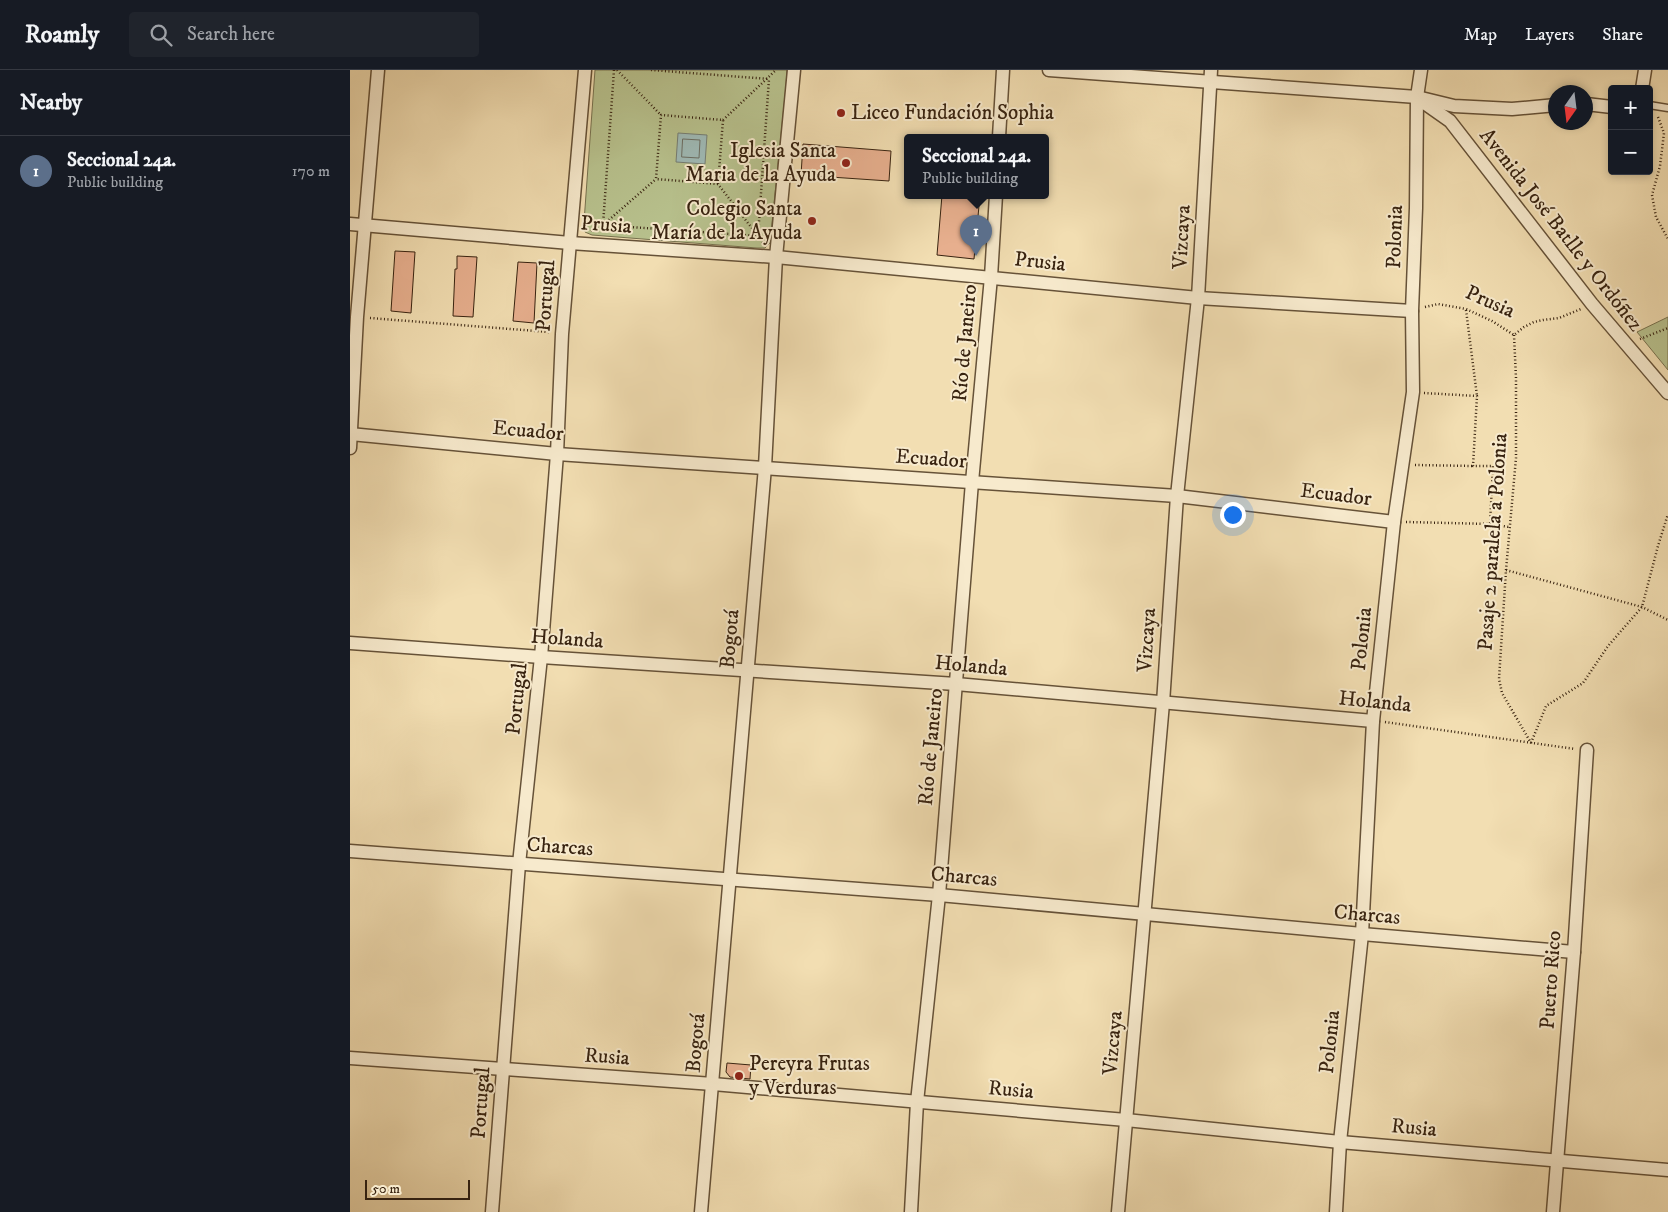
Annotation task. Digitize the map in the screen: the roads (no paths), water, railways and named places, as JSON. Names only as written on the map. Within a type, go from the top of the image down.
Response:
[{"type":"street","points":[[350,448],[357,317],[378,70]]},
{"type":"street","name":"Portugal","points":[[492,1212],[519,864],[541,657],[557,454],[562,334],[585,70]]},
{"type":"street","name":"Bogotá","points":[[701,1212],[765,467],[776,257],[794,70]]},
{"type":"street","points":[[999,134],[1003,70]]},
{"type":"street","points":[[1049,70],[1211,76],[1417,97],[1454,106],[1512,109],[1548,106]]},
{"type":"street","name":"Polonia","points":[[1336,1212],[1340,1142],[1362,934],[1374,721],[1394,522],[1413,392],[1412,311],[1416,208],[1417,97],[1421,70]]},
{"type":"street","points":[[1643,85],[1645,70]]},
{"type":"street","name":"Vizcaya","points":[[1118,1212],[1145,915],[1177,496],[1198,298],[1211,76]]},
{"type":"street","name":"Avenida José Batlle y Ordóñez","points":[[1417,97],[1450,122],[1592,304],[1668,393]]},
{"type":"street","points":[[1593,105],[1608,106]]},
{"type":"street","name":"Río de Janeiro","points":[[911,1212],[917,1102],[939,895],[972,482],[991,277],[996,199]]},
{"type":"street","name":"Prusia","points":[[350,224],[570,243],[776,257],[1198,298],[1412,311]]},
{"type":"street","name":"Ecuador","points":[[350,434],[557,454],[1177,496],[1394,522]]},
{"type":"street","name":"Holanda","points":[[350,643],[956,684],[1374,721]]},
{"type":"street","name":"Puerto Rico","points":[[1553,1212],[1574,952],[1587,750]]},
{"type":"street","name":"Charcas","points":[[350,852],[939,895],[1145,915],[1574,952]]},
{"type":"street","name":"Rusia","points":[[350,1058],[713,1084],[1126,1120],[1340,1142],[1668,1170]]},
{"type":"lane","points":[[1653,106],[1668,108]]},
{"type":"water","points":[[678,133],[707,135],[705,164],[676,162]]},
{"type":"place","name":"Liceo Fundación Sophia","points":[[841,113]]},
{"type":"place","name":"Iglesia Santa Maria de la Ayuda","points":[[846,163]]},
{"type":"place","name":"Colegio Santa María de la Ayuda","points":[[812,221]]},
{"type":"place","name":"Seccional 24a.","points":[[976,256]]},
{"type":"place","name":"Pereyra Frutas y Verduras","points":[[739,1076]]}]
